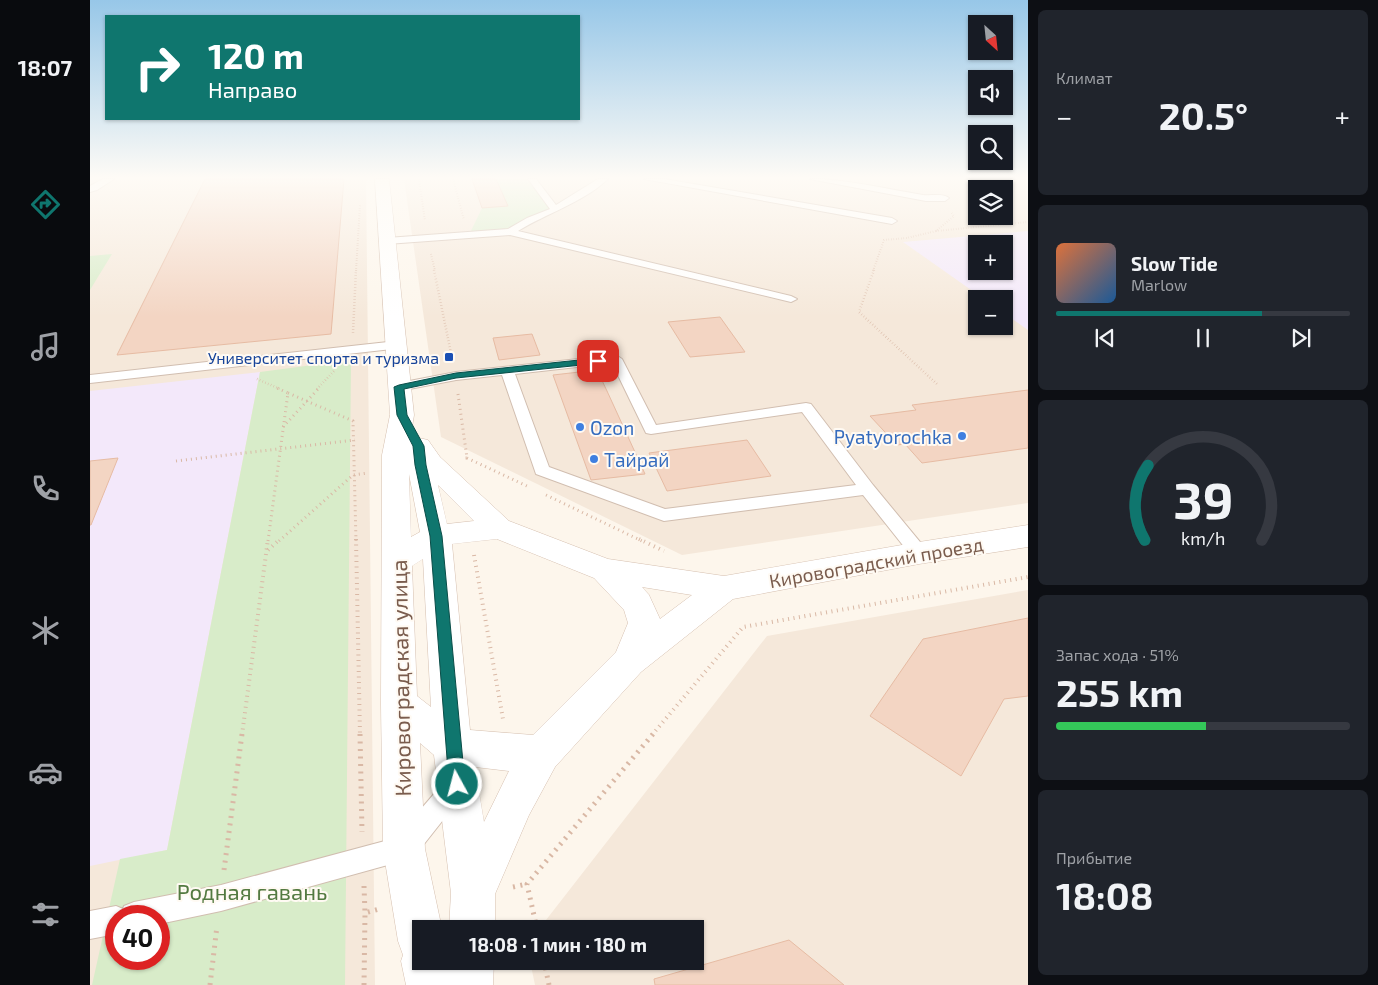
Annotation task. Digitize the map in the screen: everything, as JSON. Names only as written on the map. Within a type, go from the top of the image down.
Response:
[{"type":"street","name":"Кировоградская улица","points":[[386,225],[402,415],[395,455],[399,704],[404,849],[417,920]]},
{"type":"street","name":"Кировоградская улица","points":[[402,415],[418,446],[420,465],[436,536],[455,765],[472,911]]},
{"type":"street","points":[[418,446],[431,463],[499,528],[605,570],[724,588]]},
{"type":"street","points":[[398,560],[436,536],[499,528]]},
{"type":"street","name":"Кировоградский проезд","points":[[724,588],[919,553],[1028,536]]},
{"type":"street","points":[[605,570],[638,604],[645,623],[629,662]]},
{"type":"street","points":[[472,911],[515,801],[540,754],[629,662],[724,588]]},
{"type":"street","points":[[399,704],[455,765],[508,753],[540,754]]},
{"type":"street","points":[[427,970],[430,985]]},
{"type":"street","points":[[469,985],[470,970]]},
{"type":"lane","points":[[510,232],[522,225]]},
{"type":"lane","points":[[387,241],[510,232],[791,299]]},
{"type":"lane","points":[[90,379],[397,345]]},
{"type":"lane","points":[[399,387],[456,376],[616,359],[651,430],[806,407],[867,489],[919,553]]},
{"type":"lane","points":[[507,370],[542,470],[664,515],[867,489]]},
{"type":"lane","points":[[170,909],[221,898],[404,849],[455,765]]},
{"type":"lane","points":[[90,925],[105,922]]},
{"type":"path","points":[[283,428],[352,350],[359,225]]},
{"type":"path","points":[[426,225],[456,376]]},
{"type":"path","points":[[466,225],[469,236]]},
{"type":"path","points":[[936,231],[943,225]]},
{"type":"path","points":[[938,384],[859,312],[884,240],[907,238],[936,231],[998,225]]},
{"type":"path","points":[[221,365],[353,421],[355,440],[353,475],[365,913]]},
{"type":"path","points":[[210,985],[288,392]]},
{"type":"path","points":[[176,461],[355,440]]},
{"type":"path","points":[[467,458],[668,553]]},
{"type":"path","points":[[267,551],[353,475]]},
{"type":"path","points":[[473,549],[504,724]]},
{"type":"path","points":[[535,920],[527,884],[744,627],[1028,577]]},
{"type":"path","points":[[546,970],[549,985]]},
{"type":"shaded area","points":[[90,225],[367,225],[375,985],[90,985]]},
{"type":"shaded area","points":[[411,225],[1028,225],[1028,503],[682,555],[441,437]]},
{"type":"shaded area","points":[[1028,231],[1028,330],[1013,319],[1013,290],[971,290],[903,242],[968,236],[968,280],[1013,280],[1013,235],[983,235]]},
{"type":"shaded area","points":[[260,372],[167,850],[90,866],[90,391]]},
{"type":"shaded area","points":[[1028,590],[1028,985],[535,985],[532,970],[704,970],[704,920],[546,920],[767,636]]},
{"type":"green space","points":[[474,225],[524,225],[510,232],[469,235]]},
{"type":"green space","points":[[112,254],[90,290],[90,256]]},
{"type":"green space","name":"Родная гавань","points":[[351,360],[345,985],[92,985],[105,926],[105,970],[170,970],[170,905],[110,905],[120,859],[167,850],[260,372]]},
{"type":"building","points":[[182,225],[340,225],[331,334],[117,355]]},
{"type":"building","points":[[720,317],[745,352],[690,357],[668,322]]},
{"type":"building","points":[[532,334],[540,355],[499,360],[493,338]]},
{"type":"building","points":[[597,370],[645,474],[591,480],[553,375]]},
{"type":"building","points":[[1028,390],[1028,448],[922,463],[905,444],[897,445],[870,416],[916,410],[912,405]]},
{"type":"building","points":[[747,440],[771,476],[667,491],[649,453]]},
{"type":"building","points":[[118,458],[91,525],[90,525],[90,461]]},
{"type":"building","points":[[1028,618],[1028,696],[1004,699],[961,776],[870,716],[923,639]]},
{"type":"building","points":[[789,940],[844,985],[655,985],[654,979],[685,970],[704,970],[704,965]]},
{"type":"place","name":"Университет спорта и туризма","points":[[449,357]]},
{"type":"place","name":"Ozon","points":[[580,427]]},
{"type":"place","name":"Pyatyorochka","points":[[962,436]]},
{"type":"place","name":"Тайрай","points":[[594,459]]},
{"type":"route","points":[[457,784],[452,746],[436,536],[420,465],[418,446],[402,415],[399,387],[456,376],[598,361]]}]
